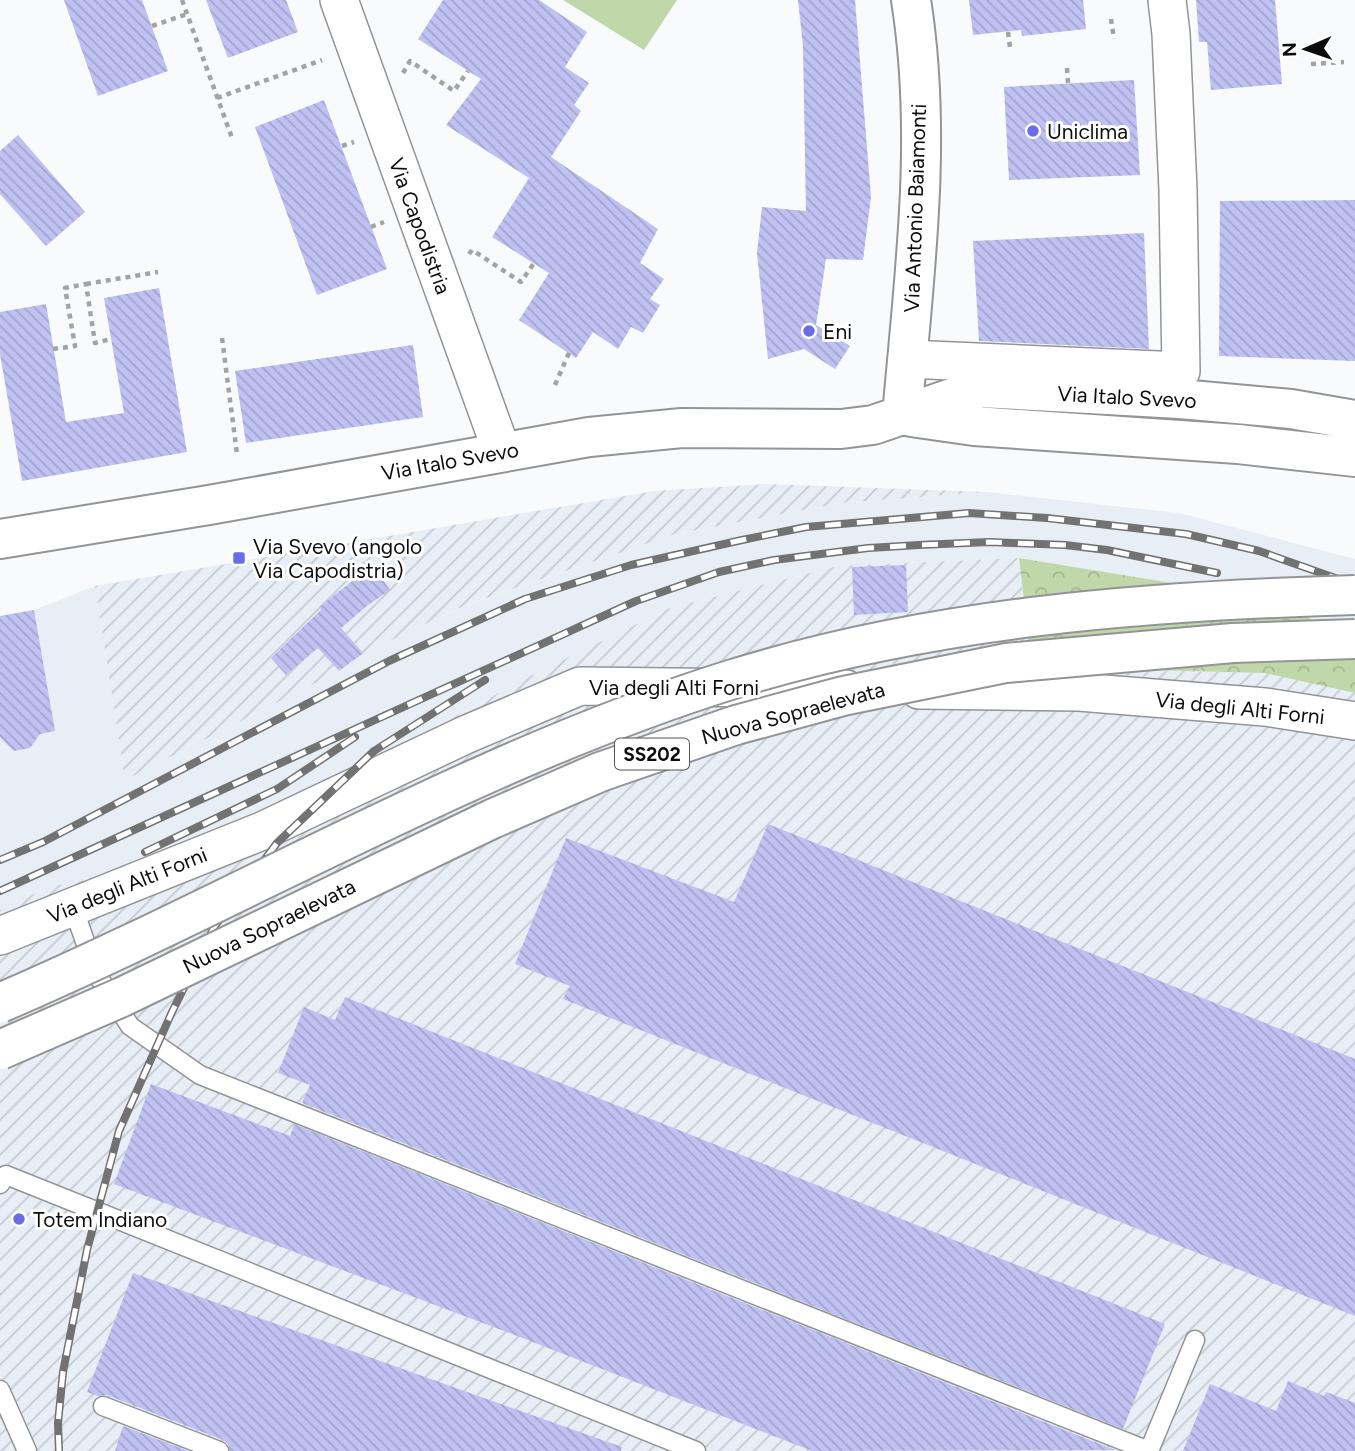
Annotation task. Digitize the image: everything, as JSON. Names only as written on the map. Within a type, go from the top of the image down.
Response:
[{"type":"main road","name":"Via Antonio Baiamonti","points":[[902,416],[916,277],[921,128],[916,30],[911,0]]},
{"type":"main road","name":"Via Italo Svevo","points":[[0,538],[209,505],[589,437],[682,428],[841,429],[873,425],[981,388],[1180,399],[1291,409],[1355,420]]},
{"type":"main road","name":"Via Italo Svevo","points":[[902,416],[974,426],[1238,444],[1355,457]]},
{"type":"main road","name":"Nuova Sopraelevata","points":[[0,1003],[89,965],[474,779],[583,732],[730,680],[840,650],[1004,620],[1227,599],[1355,595]]},
{"type":"main road","name":"Nuova Sopraelevata","points":[[0,1050],[122,998],[492,819],[600,772],[736,725],[843,696],[1006,663],[1233,643],[1355,639]]},
{"type":"street","name":"Via Capodistria","points":[[339,0],[502,452]]},
{"type":"street","points":[[907,359],[1181,371],[1176,136],[1167,0]]},
{"type":"street","name":"Via degli Alti Forni","points":[[0,936],[262,831],[466,735],[580,686],[1079,692],[1265,707],[1355,721]]},
{"type":"lane","points":[[73,907],[96,973],[130,1026],[200,1075],[1149,1451],[1195,1340]]},
{"type":"lane","points":[[0,1184],[6,1175],[696,1451]]},
{"type":"lane","points":[[0,1390],[27,1451]]},
{"type":"lane","points":[[103,1406],[219,1451]]},
{"type":"path","points":[[181,0],[232,138]]},
{"type":"path","points":[[152,26],[187,14]]},
{"type":"path","points":[[1111,19],[1114,39]]},
{"type":"path","points":[[1008,32],[1010,47]]},
{"type":"path","points":[[217,98],[327,59]]},
{"type":"path","points":[[410,61],[454,91],[468,71]]},
{"type":"path","points":[[1311,64],[1344,62]]},
{"type":"path","points":[[1067,68],[1069,83]]},
{"type":"path","points":[[472,250],[521,282],[534,263]]},
{"type":"path","points":[[53,349],[75,346],[65,288],[158,272]]},
{"type":"path","points":[[86,284],[95,343],[111,340]]},
{"type":"path","points":[[222,338],[237,454]]},
{"type":"path","points":[[555,385],[569,353]]},
{"type":"shaded area","points":[[766,484],[986,492],[841,503],[675,534],[468,604],[364,653],[339,671],[125,780],[95,586],[654,491]]},
{"type":"shaded area","points":[[986,492],[1179,513],[1355,559],[1355,637],[1258,597],[1019,558],[838,566],[526,678],[272,815],[146,868],[0,910],[0,616],[34,610],[95,586],[125,779],[339,671],[363,653],[469,604],[675,534],[841,503]]},
{"type":"shaded area","points":[[1019,558],[1032,667],[1264,673],[1355,693],[1355,1451],[0,1451],[0,910],[49,887],[146,868],[272,815],[526,678],[670,608],[838,566]]},
{"type":"green space","points":[[563,0],[677,0],[644,50]]},
{"type":"green space","points":[[1019,558],[1258,597],[1355,637],[1355,693],[1264,673],[1032,667]]},
{"type":"building","points":[[64,0],[142,0],[168,71],[98,96]]},
{"type":"building","points":[[206,0],[286,0],[298,32],[228,58]]},
{"type":"building","points":[[443,0],[539,0],[587,32],[565,67],[589,83],[574,105],[581,111],[551,157],[658,229],[640,263],[664,279],[650,299],[660,305],[643,333],[631,327],[618,349],[593,332],[576,358],[519,320],[549,273],[492,237],[529,178],[446,125],[481,79],[418,39]]},
{"type":"building","points":[[798,0],[855,0],[871,197],[863,260],[826,259],[816,325],[850,346],[835,369],[804,349],[768,359],[757,253],[762,207],[806,211],[803,46]]},
{"type":"building","points":[[969,0],[1083,0],[1086,29],[1022,36],[1021,30],[973,35]]},
{"type":"building","points":[[1196,0],[1275,0],[1282,84],[1211,90],[1207,42],[1199,42]]},
{"type":"building","points":[[1134,80],[1140,175],[1009,180],[1004,87]]},
{"type":"building","points":[[324,100],[387,269],[317,295],[255,127]]},
{"type":"building","points":[[18,135],[85,212],[46,246],[0,194],[0,151]]},
{"type":"building","points":[[1355,200],[1355,361],[1219,356],[1220,201]]},
{"type":"building","points":[[1144,233],[1149,349],[979,341],[973,241]]},
{"type":"building","points":[[159,288],[187,452],[22,481],[0,354],[0,312],[46,304],[66,422],[124,413],[104,298]]},
{"type":"building","points":[[413,345],[423,417],[246,443],[235,371]]},
{"type":"building","points":[[373,565],[390,590],[341,628],[363,653],[339,671],[318,648],[286,675],[271,658],[321,610],[319,607]]},
{"type":"building","points":[[906,565],[908,612],[854,615],[852,567]]},
{"type":"building","points":[[34,610],[55,731],[40,734],[30,748],[14,751],[0,737],[0,616]]},
{"type":"building","points":[[768,824],[1355,1059],[1355,1316],[563,999],[570,986],[515,964],[566,838],[734,902]]},
{"type":"building","points":[[345,997],[1165,1324],[1123,1429],[302,1103],[310,1085],[278,1073],[304,1007],[335,1020]]},
{"type":"building","points":[[151,1084],[290,1136],[294,1124],[1115,1450],[812,1451],[520,1337],[114,1184]]},
{"type":"building","points":[[133,1273],[622,1447],[621,1451],[230,1451],[223,1440],[107,1395],[98,1396],[87,1392]]},
{"type":"building","points":[[1288,1381],[1324,1396],[1326,1392],[1355,1403],[1355,1451],[1183,1451],[1210,1384],[1276,1411]]},
{"type":"building","points":[[123,1426],[188,1451],[115,1451]]},
{"type":"railway","points":[[0,860],[43,842],[389,661],[525,599],[631,565],[806,527],[969,513],[1047,518],[1186,534],[1259,551],[1355,585]]},
{"type":"railway","points":[[0,891],[636,601],[719,572],[774,560],[868,548],[989,542],[1065,545],[1107,550],[1217,573]]},
{"type":"railway","points":[[59,1451],[58,1423],[63,1372],[87,1250],[119,1131],[172,1012],[214,927],[277,843],[374,751],[485,680]]},
{"type":"railway","points":[[145,852],[277,789],[355,737]]},
{"type":"place","name":"Uniclima","points":[[1033,131]]},
{"type":"place","name":"Eni","points":[[809,331]]},
{"type":"place","name":"Via Svevo (angolo Via Capodistria)","points":[[239,558]]},
{"type":"place","name":"Totem Indiano","points":[[19,1219]]}]
